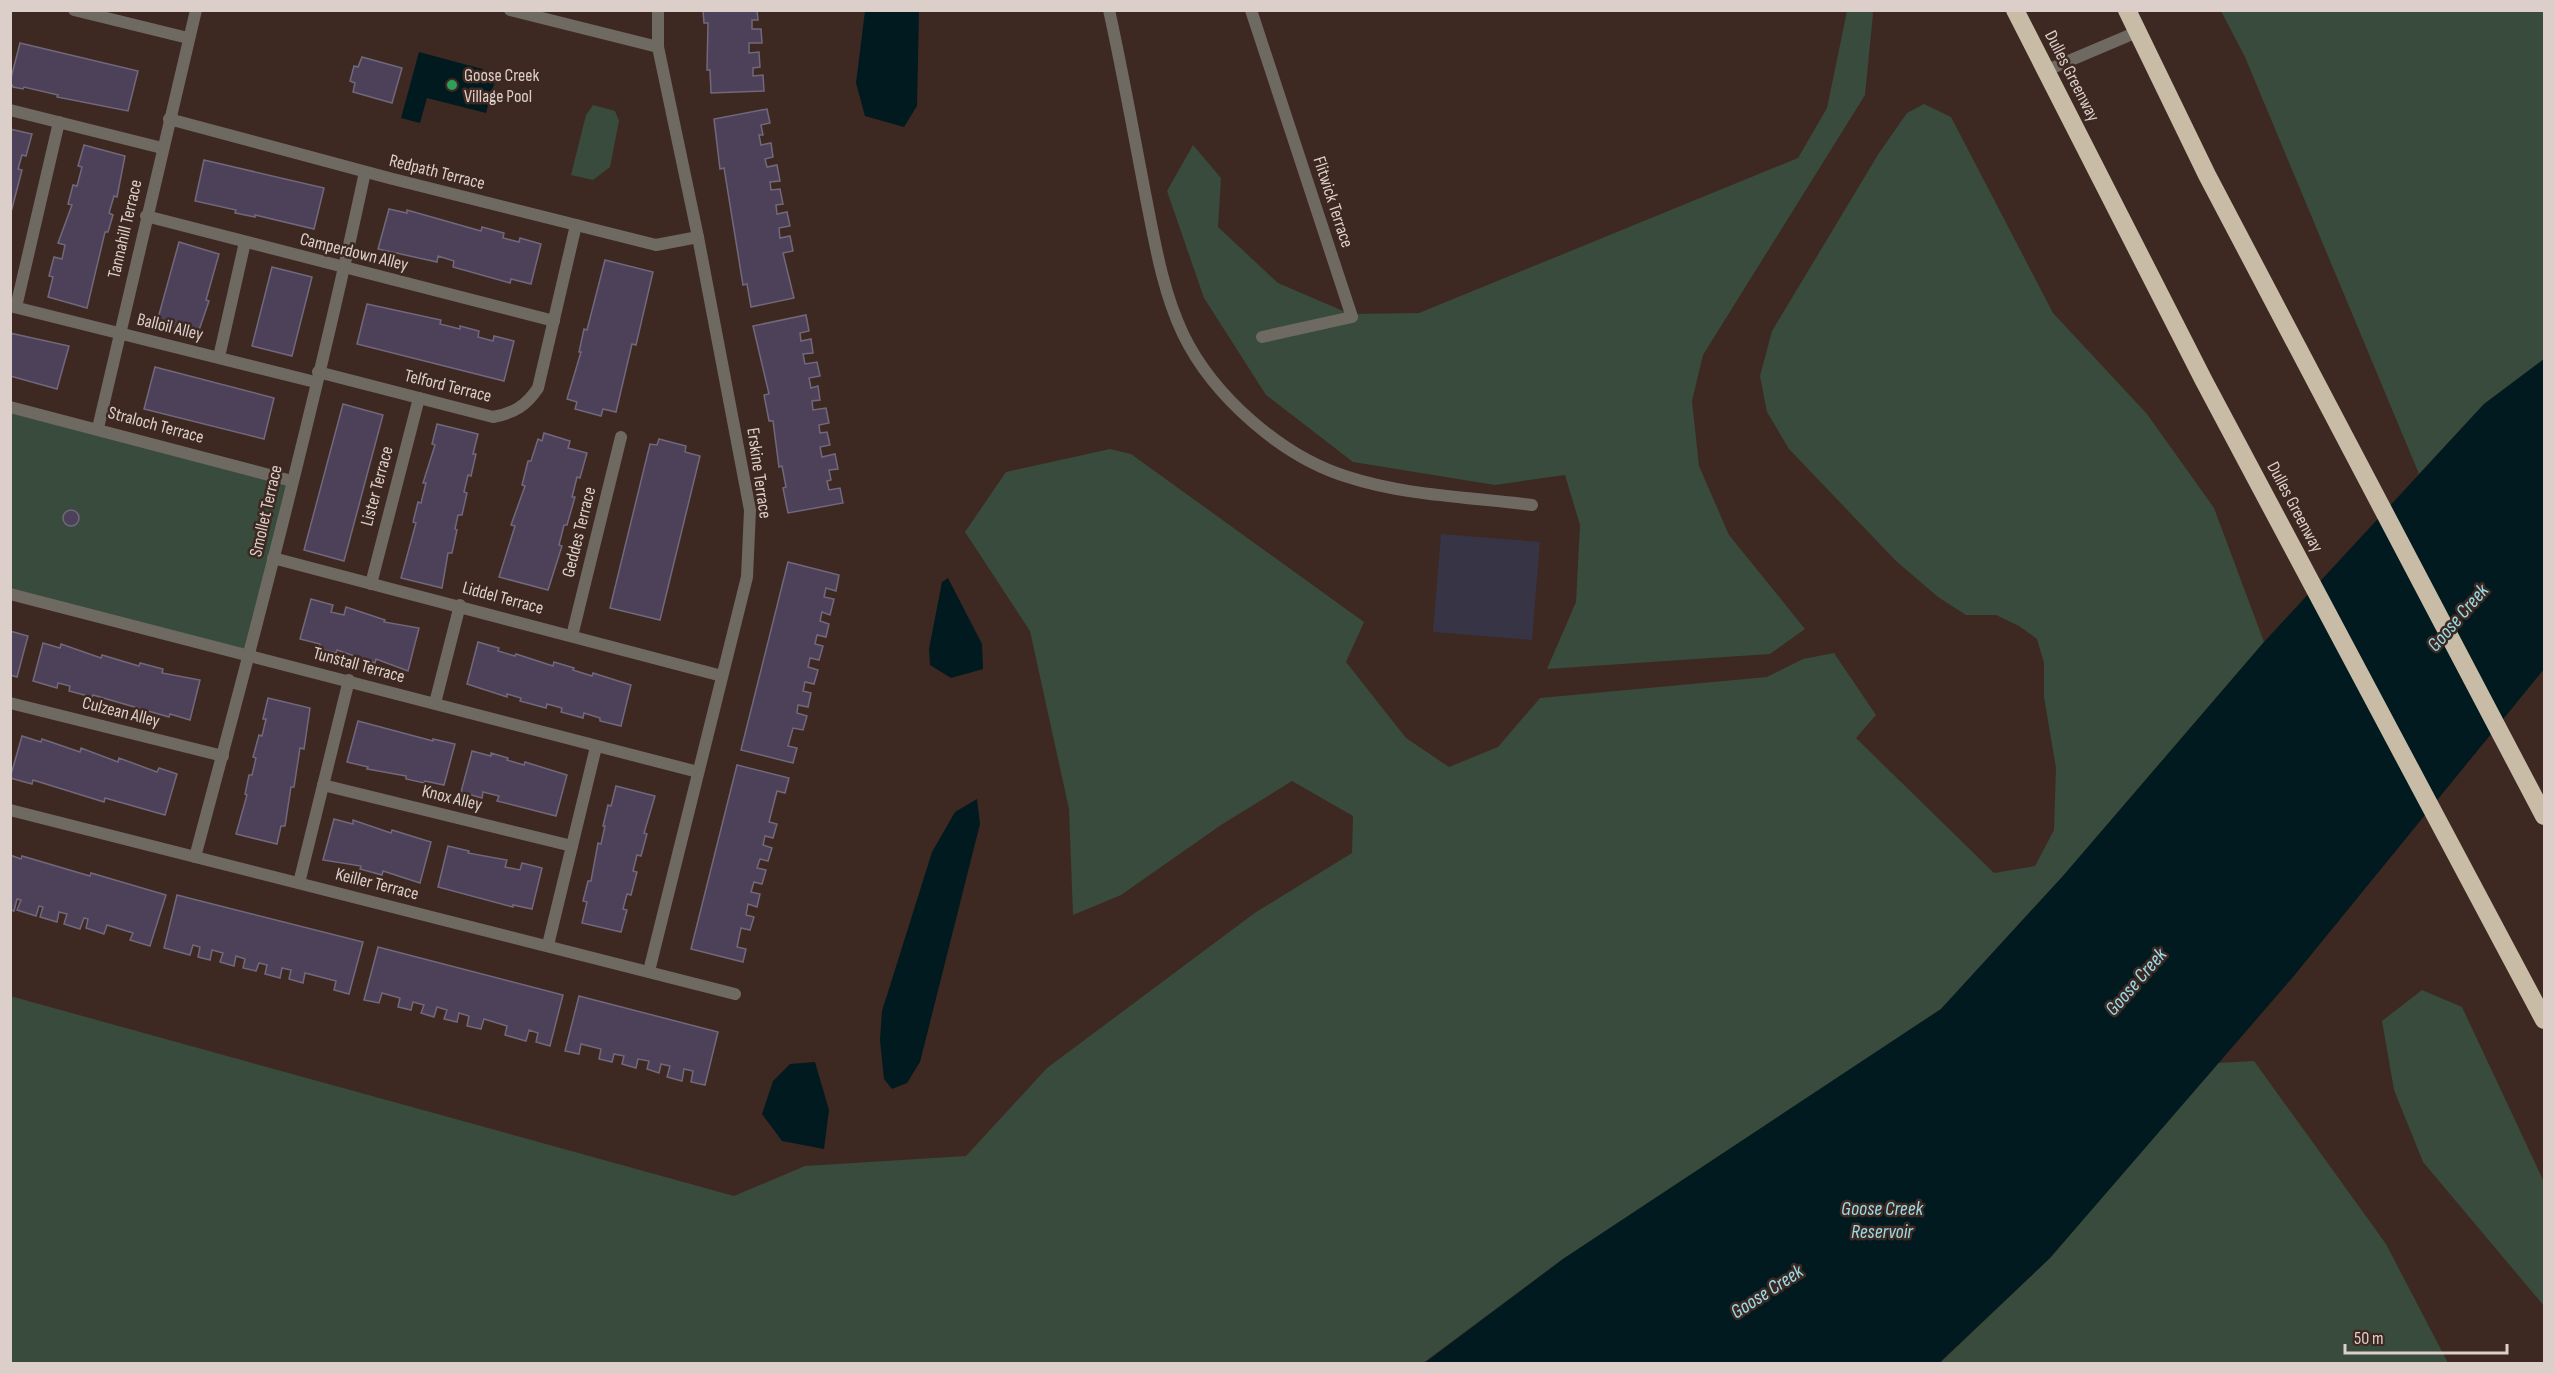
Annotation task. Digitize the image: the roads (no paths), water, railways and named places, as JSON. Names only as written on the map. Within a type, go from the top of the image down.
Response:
[{"type":"highway","name":"Dulles Greenway","points":[[2015,10],[2204,381],[2544,1020]]},
{"type":"highway","points":[[2127,10],[2207,175],[2544,816]]},
{"type":"street","points":[[74,10],[188,38]]},
{"type":"street","name":"Tannahill Terrace","points":[[98,428],[196,10]]},
{"type":"street","name":"Erskine Terrace","points":[[649,971],[747,577],[750,510],[698,237],[658,47],[658,10]]},
{"type":"street","points":[[1109,10],[1159,266],[1183,334],[1207,374],[1240,410],[1286,448],[1347,477],[1402,489],[1532,505]]},
{"type":"street","name":"Flitwick Terrace","points":[[1251,10],[1352,317],[1262,337]]},
{"type":"street","points":[[514,11],[658,47]]},
{"type":"street","points":[[2045,71],[2137,32]]},
{"type":"street","points":[[10,110],[162,148]]},
{"type":"street","name":"Redpath Terrace","points":[[169,118],[365,172],[656,245],[698,237]]},
{"type":"street","name":"Balloil Alley","points":[[59,122],[13,306],[219,357],[316,377]]},
{"type":"street","name":"Smollet Terrace","points":[[195,857],[249,656],[344,268],[365,172]]},
{"type":"street","name":"Camperdown Alley","points":[[146,216],[554,321]]},
{"type":"street","name":"Telford Terrace","points":[[316,377],[419,398],[493,417],[512,413],[529,401],[538,388],[576,225]]},
{"type":"street","points":[[219,357],[245,242]]},
{"type":"street","name":"Lister Terrace","points":[[370,584],[419,398]]},
{"type":"street","name":"Straloch Terrace","points":[[10,407],[98,428],[292,481]]},
{"type":"street","name":"Geddes Terrace","points":[[572,636],[621,437]]},
{"type":"street","name":"Liddel Terrace","points":[[273,558],[460,605],[722,676]]},
{"type":"street","name":"Tunstall Terrace","points":[[10,594],[698,772]]},
{"type":"street","points":[[435,704],[460,605]]},
{"type":"street","points":[[299,883],[349,680]]},
{"type":"street","name":"Culzean Alley","points":[[10,703],[223,756]]},
{"type":"street","points":[[548,945],[596,747]]},
{"type":"street","name":"Knox Alley","points":[[323,785],[572,846]]},
{"type":"street","name":"Keiller Terrace","points":[[10,810],[735,994]]},
{"type":"water","points":[[865,11],[919,11],[917,106],[904,127],[865,116],[856,83]]},
{"type":"water","name":"Goose Creek Village Pool","points":[[419,52],[497,73],[486,113],[427,98],[420,123],[401,118]]},
{"type":"water","name":"Goose Creek Reservoir","points":[[2544,359],[2544,669],[2293,977],[2050,1258],[1939,1363],[1423,1364],[1563,1259],[1941,1009],[2063,876],[2264,642],[2484,404]]},
{"type":"water","points":[[948,578],[982,644],[983,669],[951,678],[930,665],[929,649],[942,582]]},
{"type":"water","points":[[977,799],[980,824],[920,1062],[907,1083],[892,1089],[884,1079],[880,1040],[882,1011],[932,852],[955,812]]},
{"type":"water","points":[[815,1062],[829,1110],[824,1149],[782,1141],[762,1114],[773,1081],[790,1064]]},
{"type":"place","name":"Goose Creek Village Pool","points":[[452,85]]},
{"type":"water label","name":"Goose Creek","points":[[2458,618]]},
{"type":"water label","name":"Goose Creek","points":[[2136,982]]},
{"type":"water label","name":"Goose Creek","points":[[1767,1292]]}]
